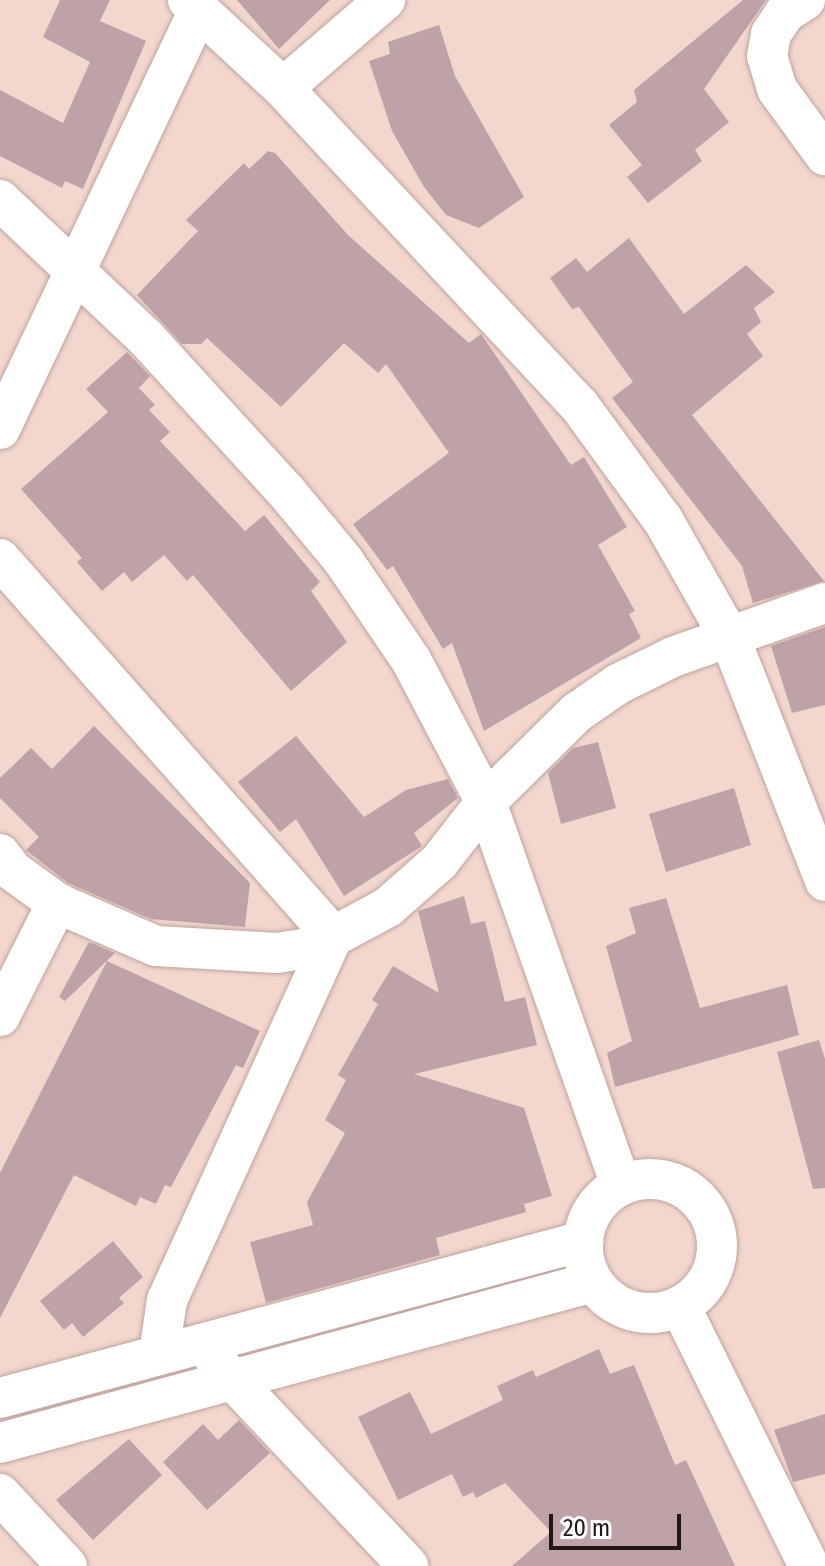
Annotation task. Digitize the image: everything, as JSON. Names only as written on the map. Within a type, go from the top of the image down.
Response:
[{"type":"street","points":[[283,88],[385,0]]},
{"type":"street","points":[[805,0],[785,13],[771,34],[767,56],[782,98],[825,155]]},
{"type":"street","points":[[0,429],[78,273],[193,5],[283,88],[579,405],[663,520],[730,638],[825,881]]},
{"type":"street","points":[[0,200],[146,338],[343,560],[411,660],[486,802],[621,1185]]},
{"type":"street","points":[[0,559],[333,936]]},
{"type":"street","points":[[0,854],[13,871],[57,903],[156,946],[205,952],[277,953],[314,947],[388,907],[439,862],[486,802],[576,713],[618,684],[825,603]]},
{"type":"street","points":[[0,1016],[57,903]]},
{"type":"street","points":[[159,1354],[167,1300],[333,936]]},
{"type":"street","points":[[663,1180],[697,1197],[710,1214],[717,1236],[716,1264],[703,1289],[680,1306],[653,1313],[625,1309],[593,1282],[583,1241],[591,1214],[621,1185],[663,1180]]},
{"type":"street","points":[[0,1398],[583,1241]]},
{"type":"street","points":[[0,1443],[593,1282]]},
{"type":"street","points":[[680,1306],[809,1566]]},
{"type":"street","points":[[199,1343],[408,1566]]},
{"type":"street","points":[[0,1494],[67,1566]]},
{"type":"building","points":[[60,0],[110,0],[100,21],[146,41],[83,189],[65,181],[62,188],[0,156],[0,90],[63,123],[90,62],[43,37]]},
{"type":"building","points":[[237,0],[330,0],[279,49]]},
{"type":"building","points":[[743,0],[766,0],[704,89],[729,122],[695,150],[702,161],[648,203],[627,177],[642,165],[609,125],[637,102],[634,90]]},
{"type":"building","points":[[439,25],[455,76],[524,197],[479,228],[446,215],[424,187],[392,131],[369,61],[390,54],[388,42]]},
{"type":"building","points":[[268,151],[275,153],[348,235],[469,343],[481,334],[571,465],[584,457],[627,527],[598,545],[635,611],[629,614],[641,638],[484,731],[452,643],[443,649],[393,566],[387,570],[353,524],[449,453],[386,364],[378,373],[344,343],[281,407],[207,338],[201,344],[182,344],[137,295],[198,231],[186,220],[244,163],[249,169]]},
{"type":"building","points":[[629,238],[684,314],[746,265],[775,292],[754,308],[761,322],[747,334],[763,356],[692,415],[824,581],[753,603],[742,566],[612,398],[633,382],[579,307],[572,309],[550,278],[576,258],[587,272]]},
{"type":"building","points":[[127,352],[150,376],[139,388],[155,405],[149,410],[170,432],[160,441],[245,531],[264,515],[320,582],[311,591],[347,642],[291,691],[193,575],[187,581],[164,555],[132,582],[124,572],[102,591],[77,562],[82,558],[21,489],[108,412],[86,389]]},
{"type":"building","points":[[825,627],[825,705],[792,713],[771,646]]},
{"type":"building","points":[[94,726],[250,883],[245,927],[151,919],[68,883],[26,850],[39,837],[0,798],[0,778],[31,748],[52,769]]},
{"type":"building","points":[[296,736],[364,817],[406,790],[448,779],[458,798],[414,833],[422,846],[344,896],[296,819],[280,832],[238,782]]},
{"type":"building","points":[[598,742],[616,808],[561,824],[548,773],[573,748]]},
{"type":"building","points":[[734,788],[751,845],[666,872],[649,814]]},
{"type":"building","points":[[464,896],[471,924],[485,921],[505,1002],[525,997],[537,1045],[414,1074],[524,1108],[552,1196],[524,1204],[526,1212],[436,1238],[440,1255],[266,1303],[250,1242],[313,1225],[307,1202],[345,1133],[325,1120],[346,1080],[338,1075],[378,1004],[372,1000],[393,966],[439,993],[418,911]]},
{"type":"building","points":[[666,898],[700,1008],[787,985],[799,1035],[615,1087],[607,1053],[632,1041],[606,946],[636,933],[629,908]]},
{"type":"building","points":[[89,942],[115,953],[65,1001],[59,997]]},
{"type":"building","points":[[107,961],[260,1031],[243,1068],[236,1065],[171,1187],[165,1185],[156,1204],[140,1197],[136,1206],[74,1175],[0,1318],[0,1173]]},
{"type":"building","points":[[819,1040],[825,1059],[825,1188],[813,1189],[777,1052]]},
{"type":"building","points":[[113,1241],[143,1277],[119,1298],[124,1303],[83,1337],[72,1323],[64,1330],[40,1301]]},
{"type":"building","points":[[599,1349],[610,1374],[634,1365],[675,1465],[686,1460],[735,1566],[512,1566],[551,1532],[505,1483],[476,1498],[473,1492],[463,1497],[452,1474],[398,1500],[358,1417],[410,1392],[431,1434],[503,1400],[497,1386],[533,1370],[536,1377]]},
{"type":"building","points":[[825,1414],[825,1474],[793,1482],[774,1430]]},
{"type":"building","points":[[239,1420],[270,1453],[207,1510],[163,1462],[203,1424],[218,1440]]},
{"type":"building","points":[[129,1439],[162,1475],[93,1540],[56,1500]]}]
